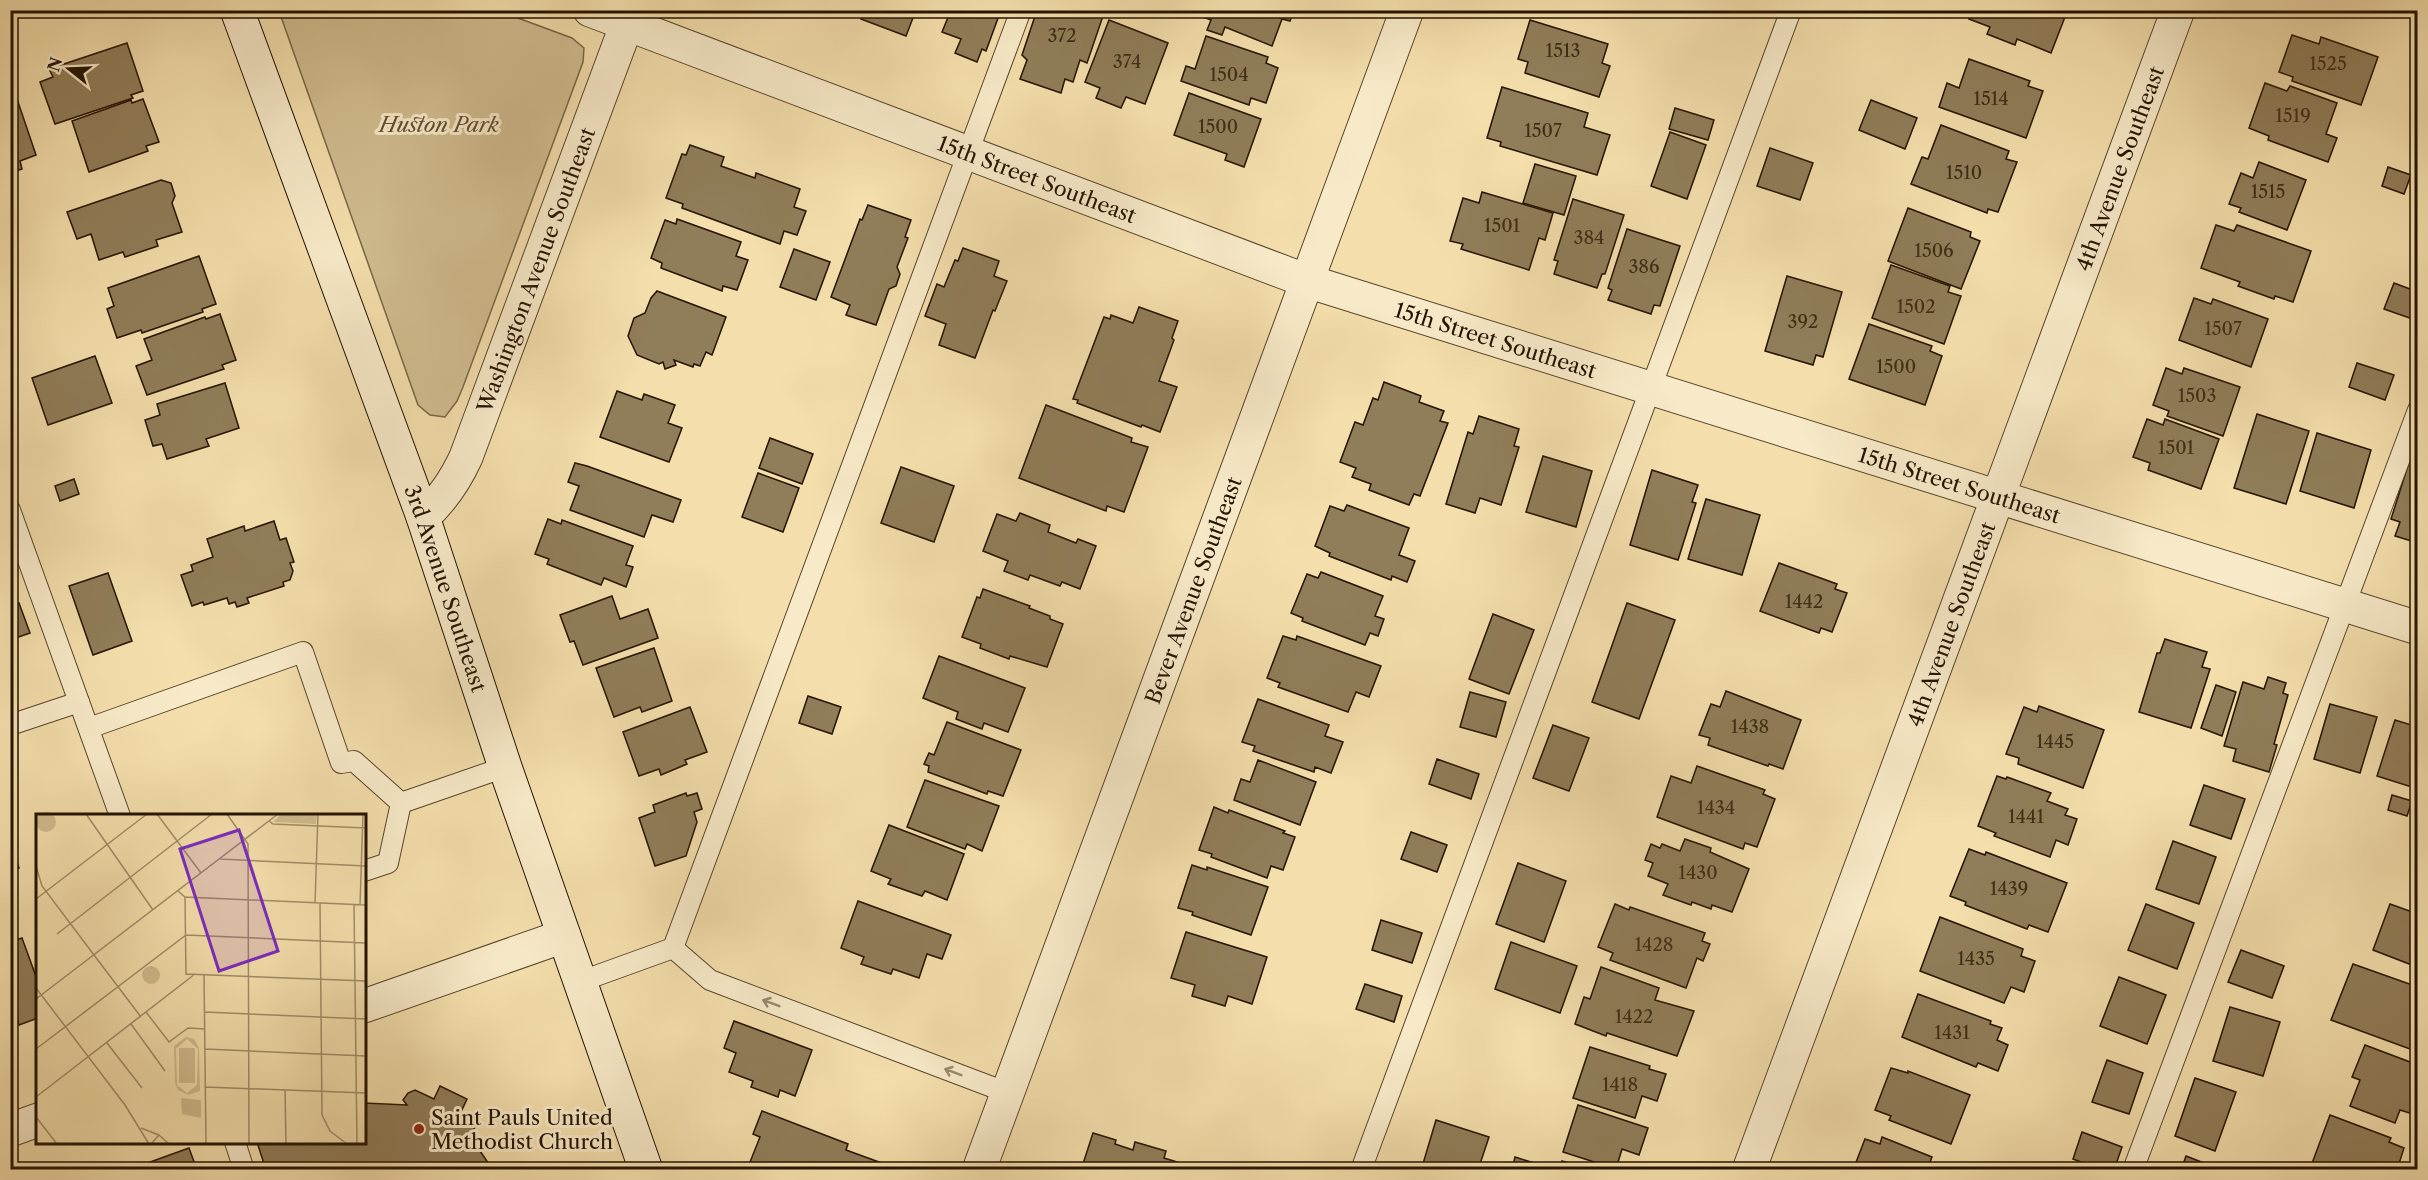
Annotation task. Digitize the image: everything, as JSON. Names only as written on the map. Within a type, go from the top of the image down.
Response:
[{"type":"street","name":"3rd Avenue Southeast","points":[[237,10],[423,517],[505,767],[646,1170]]},
{"type":"street","name":"15th Street Southeast","points":[[590,10],[629,17],[968,153],[1307,281],[2418,628]]},
{"type":"street","name":"Bever Avenue Southeast","points":[[980,1170],[1407,10]]},
{"type":"street","name":"4th Avenue Southeast","points":[[1749,1170],[2178,10]]},
{"type":"street","name":"Washington Avenue Southeast","points":[[423,517],[439,502],[456,479],[466,457],[629,17]]},
{"type":"street","points":[[366,1005],[564,936]]},
{"type":"street","points":[[10,1130],[36,1121]]},
{"type":"lane","points":[[579,982],[673,948],[1021,10]]},
{"type":"lane","points":[[1362,1170],[1791,10]]},
{"type":"lane","points":[[2133,1170],[2418,410]]},
{"type":"lane","points":[[10,510],[119,814]]},
{"type":"lane","points":[[89,728],[303,652],[341,763],[354,761],[401,803]]},
{"type":"lane","points":[[10,725],[79,702]]},
{"type":"lane","points":[[401,803],[505,767]]},
{"type":"lane","points":[[366,870],[388,863],[401,803]]},
{"type":"lane","points":[[673,948],[710,980],[1008,1093]]},
{"type":"lane","points":[[235,1144],[244,1170]]},
{"type":"green space","name":"Huston Park","points":[[279,11],[499,11],[572,38],[584,48],[583,62],[463,387],[457,401],[445,417],[430,415],[418,405]]},
{"type":"building","points":[[864,10],[916,10],[906,36],[861,19]]},
{"type":"building","points":[[951,10],[1001,10],[986,51],[982,49],[977,62],[955,53],[961,39],[942,32]]},
{"type":"building","points":[[1037,10],[1088,10],[1103,16],[1087,63],[1080,60],[1073,82],[1065,79],[1061,93],[1020,79],[1027,60],[1022,55]]},
{"type":"building","points":[[1200,10],[1294,10],[1290,21],[1282,19],[1272,46],[1225,27],[1222,35],[1207,30],[1211,20],[1198,15]]},
{"type":"building","points":[[1973,10],[2048,10],[2065,17],[2051,53],[2017,39],[2015,45],[1987,34],[1990,27],[1969,19]]},
{"type":"building","points":[[1109,20],[1168,43],[1145,104],[1126,97],[1121,108],[1096,98],[1100,88],[1085,82]]},
{"type":"building","points":[[1530,20],[1608,44],[1602,63],[1610,66],[1599,97],[1525,73],[1528,62],[1518,59]]},
{"type":"building","points":[[2292,35],[2319,44],[2321,37],[2378,57],[2361,105],[2292,81],[2293,77],[2279,72]]},
{"type":"building","points":[[1206,36],[1268,57],[1266,63],[1278,68],[1266,103],[1251,98],[1249,105],[1181,81],[1186,66],[1195,69]]},
{"type":"building","points":[[127,43],[143,91],[131,95],[133,98],[55,124],[40,82],[53,77],[49,69]]},
{"type":"building","points":[[1969,59],[2030,81],[2028,86],[2043,91],[2026,138],[1939,107],[1947,83],[1959,88]]},
{"type":"building","points":[[2265,83],[2287,91],[2290,86],[2337,103],[2326,134],[2337,138],[2328,162],[2268,140],[2269,136],[2249,128]]},
{"type":"building","points":[[1502,87],[1588,113],[1584,127],[1610,135],[1597,175],[1500,146],[1501,142],[1487,138]]},
{"type":"building","points":[[10,92],[12,96],[16,96],[36,155],[20,161],[22,169],[10,173]]},
{"type":"building","points":[[1189,93],[1261,119],[1244,167],[1225,160],[1227,154],[1174,135]]},
{"type":"building","points":[[143,99],[159,142],[146,146],[148,151],[89,172],[72,121],[131,100],[132,103]]},
{"type":"building","points":[[1871,100],[1917,118],[1905,149],[1859,130]]},
{"type":"building","points":[[1675,108],[1714,120],[1708,140],[1669,129]]},
{"type":"building","points":[[1941,125],[2009,151],[2006,159],[2017,162],[1998,212],[1988,209],[1987,213],[1911,184],[1922,157],[1928,159]]},
{"type":"building","points":[[1670,132],[1706,145],[1687,199],[1651,186]]},
{"type":"building","points":[[690,145],[724,157],[721,166],[755,178],[756,173],[800,189],[794,207],[806,211],[797,235],[784,231],[780,244],[682,208],[683,204],[666,198],[682,154],[686,155]]},
{"type":"building","points":[[1770,148],[1813,163],[1800,200],[1757,186]]},
{"type":"building","points":[[2259,162],[2306,180],[2287,230],[2239,212],[2241,208],[2229,204],[2241,173],[2253,178]]},
{"type":"building","points":[[1535,164],[1576,176],[1564,215],[1523,203]]},
{"type":"building","points":[[2388,167],[2411,175],[2404,194],[2382,186]]},
{"type":"building","points":[[161,180],[171,183],[175,196],[172,203],[182,232],[156,240],[158,246],[125,257],[123,252],[99,260],[91,234],[77,239],[67,212]]},
{"type":"building","points":[[1482,192],[1553,213],[1545,240],[1539,238],[1529,270],[1461,249],[1463,244],[1450,241],[1463,198],[1479,203]]},
{"type":"building","points":[[1573,199],[1624,215],[1605,274],[1602,274],[1597,288],[1554,274],[1558,261],[1554,260]]},
{"type":"building","points":[[868,205],[911,220],[905,237],[908,238],[897,267],[900,274],[896,286],[889,289],[876,325],[846,315],[850,305],[831,297],[860,219],[862,220]]},
{"type":"building","points":[[1908,208],[1971,232],[1970,237],[1980,241],[1961,289],[1888,261]]},
{"type":"building","points":[[677,219],[741,242],[736,256],[748,260],[737,290],[723,286],[722,291],[661,268],[662,263],[651,258],[665,220],[676,224]]},
{"type":"building","points":[[2216,225],[2234,231],[2237,225],[2311,251],[2293,302],[2275,296],[2274,299],[2238,286],[2240,282],[2201,268]]},
{"type":"building","points":[[1627,229],[1680,246],[1660,306],[1654,305],[1651,314],[1608,300],[1612,290],[1608,288]]},
{"type":"building","points":[[963,248],[999,261],[994,276],[1007,281],[975,358],[939,345],[946,324],[925,316],[937,284],[944,287],[955,260],[958,261]]},
{"type":"building","points":[[794,249],[830,262],[816,300],[780,287]]},
{"type":"building","points":[[199,256],[216,304],[202,309],[203,312],[142,333],[141,330],[117,338],[107,309],[114,306],[108,288]]},
{"type":"building","points":[[1891,265],[1950,286],[1948,292],[1961,296],[1944,344],[1872,318]]},
{"type":"building","points":[[1787,276],[1842,292],[1823,357],[1816,355],[1813,365],[1765,351]]},
{"type":"building","points":[[2394,283],[2418,292],[2418,321],[2384,309]]},
{"type":"building","points":[[657,291],[726,317],[712,355],[706,352],[700,366],[694,364],[693,367],[674,360],[676,365],[665,369],[663,362],[659,364],[637,355],[628,336],[634,318],[645,313],[651,298]]},
{"type":"building","points":[[2194,298],[2211,304],[2213,299],[2268,319],[2251,367],[2179,340]]},
{"type":"building","points":[[1139,307],[1178,321],[1172,338],[1174,340],[1159,381],[1177,387],[1160,432],[1077,403],[1078,400],[1073,399],[1104,317],[1110,319],[1111,315],[1133,323]]},
{"type":"building","points":[[220,314],[236,360],[222,365],[224,369],[147,395],[136,366],[152,360],[144,339],[205,317],[206,319]]},
{"type":"building","points":[[1869,324],[1932,346],[1930,351],[1942,356],[1925,405],[1849,379]]},
{"type":"building","points":[[95,356],[112,403],[48,425],[32,378]]},
{"type":"building","points":[[2357,363],[2394,375],[2385,400],[2349,387]]},
{"type":"building","points":[[2166,368],[2182,374],[2184,368],[2240,387],[2223,436],[2167,416],[2169,411],[2153,405]]},
{"type":"building","points":[[1384,382],[1421,396],[1419,402],[1444,411],[1440,421],[1448,423],[1420,496],[1414,494],[1409,505],[1369,490],[1371,484],[1352,477],[1356,468],[1340,462],[1355,422],[1363,425],[1373,398],[1378,400]]},
{"type":"building","points":[[225,383],[239,428],[206,439],[209,446],[167,459],[162,444],[153,446],[145,420],[160,415],[157,404]]},
{"type":"building","points":[[617,391],[642,400],[644,394],[675,405],[668,423],[682,428],[669,462],[600,437]]},
{"type":"building","points":[[1046,405],[1132,438],[1131,442],[1148,447],[1124,512],[1107,506],[1106,511],[1019,478]]},
{"type":"building","points":[[2257,414],[2309,431],[2286,504],[2234,488]]},
{"type":"building","points":[[1479,416],[1519,429],[1514,446],[1519,447],[1501,505],[1480,498],[1475,513],[1446,504],[1468,432],[1473,434]]},
{"type":"building","points":[[2147,419],[2163,425],[2165,419],[2219,439],[2201,489],[2148,470],[2150,463],[2133,457]]},
{"type":"building","points":[[2317,433],[2371,450],[2354,508],[2300,491]]},
{"type":"building","points":[[770,438],[813,454],[802,484],[759,468]]},
{"type":"building","points":[[1543,456],[1592,471],[1576,527],[1526,512]]},
{"type":"building","points":[[2410,459],[2418,461],[2418,543],[2395,536],[2400,522],[2391,519]]},
{"type":"building","points":[[575,463],[681,500],[673,522],[652,515],[644,537],[570,510],[579,486],[568,482]]},
{"type":"building","points":[[901,467],[954,486],[934,542],[881,523]]},
{"type":"building","points":[[1652,470],[1698,485],[1692,502],[1696,503],[1678,560],[1630,545]]},
{"type":"building","points":[[758,473],[799,488],[783,532],[742,517]]},
{"type":"building","points":[[74,479],[79,494],[60,501],[55,486]]},
{"type":"building","points":[[1706,499],[1760,515],[1742,575],[1688,559]]},
{"type":"building","points":[[1347,505],[1409,528],[1399,555],[1415,561],[1407,582],[1392,576],[1391,580],[1329,556],[1330,553],[1315,546],[1330,506],[1344,511]]},
{"type":"building","points":[[1020,513],[1050,525],[1048,532],[1076,543],[1078,539],[1096,546],[1080,589],[1062,582],[1060,586],[1030,575],[1028,580],[1004,571],[1008,561],[983,551],[997,514],[1016,521]]},
{"type":"building","points":[[548,519],[561,524],[562,520],[633,546],[626,565],[633,567],[626,587],[604,578],[601,585],[547,564],[549,559],[535,554]]},
{"type":"building","points":[[274,521],[280,540],[286,538],[294,562],[290,563],[293,571],[290,580],[283,582],[284,586],[247,598],[249,603],[237,607],[235,602],[229,604],[227,598],[192,606],[181,575],[193,571],[191,565],[213,557],[207,539],[244,526],[245,531]]},
{"type":"building","points":[[1779,563],[1837,584],[1835,589],[1847,593],[1832,632],[1821,628],[1819,633],[1760,611]]},
{"type":"building","points":[[1321,572],[1383,596],[1375,616],[1384,619],[1378,636],[1370,633],[1365,645],[1302,621],[1303,618],[1291,613],[1307,574],[1318,578]]},
{"type":"building","points":[[108,573],[132,641],[93,655],[69,586]]},
{"type":"building","points":[[983,589],[1030,606],[1029,608],[1063,624],[1047,667],[1010,656],[1009,659],[980,648],[981,644],[962,637],[977,597],[980,598]]},
{"type":"building","points":[[612,596],[620,619],[648,609],[658,638],[583,665],[574,641],[570,642],[560,615]]},
{"type":"building","points":[[19,603],[30,633],[10,640],[10,606]]},
{"type":"building","points":[[1627,603],[1675,620],[1639,719],[1592,702]]},
{"type":"building","points":[[1493,614],[1534,630],[1509,694],[1469,679]]},
{"type":"building","points":[[1283,636],[1296,640],[1297,636],[1381,666],[1369,697],[1356,692],[1348,712],[1278,687],[1280,683],[1267,678]]},
{"type":"building","points":[[2165,639],[2207,652],[2202,667],[2210,669],[2191,728],[2139,712],[2157,653],[2160,653]]},
{"type":"building","points":[[654,648],[672,701],[642,712],[640,707],[614,717],[596,668]]},
{"type":"building","points":[[939,656],[1025,688],[1008,732],[984,723],[982,729],[956,719],[958,712],[923,698]]},
{"type":"building","points":[[2268,677],[2286,683],[2283,693],[2288,695],[2274,744],[2277,745],[2269,772],[2233,761],[2236,749],[2224,746],[2243,682],[2264,689]]},
{"type":"building","points":[[2216,685],[2236,692],[2222,736],[2201,728]]},
{"type":"building","points":[[1726,691],[1801,720],[1783,769],[1708,745],[1710,738],[1699,735],[1711,704],[1720,707]]},
{"type":"building","points":[[1470,692],[1506,702],[1496,737],[1460,727]]},
{"type":"building","points":[[808,696],[841,707],[832,734],[799,723]]},
{"type":"building","points":[[1258,699],[1329,725],[1325,736],[1343,742],[1331,773],[1315,767],[1314,772],[1253,751],[1255,746],[1242,742]]},
{"type":"building","points":[[2330,704],[2377,717],[2360,773],[2314,759]]},
{"type":"building","points":[[2039,706],[2104,730],[2083,788],[2018,764],[2019,758],[2006,754],[2024,707],[2037,712]]},
{"type":"building","points":[[690,707],[707,752],[685,760],[687,764],[661,775],[659,769],[639,776],[623,732]]},
{"type":"building","points":[[2395,720],[2418,727],[2418,789],[2377,776]]},
{"type":"building","points":[[947,722],[1021,750],[1003,796],[988,791],[987,794],[928,772],[929,766],[924,764],[929,753],[934,755]]},
{"type":"building","points":[[1553,725],[1589,738],[1569,791],[1533,778]]},
{"type":"building","points":[[1437,759],[1479,774],[1471,799],[1429,784]]},
{"type":"building","points":[[1258,760],[1316,782],[1300,825],[1234,800],[1241,779],[1250,782]]},
{"type":"building","points":[[1697,766],[1765,790],[1763,794],[1775,799],[1757,847],[1745,843],[1743,849],[1657,817],[1671,776],[1691,783]]},
{"type":"building","points":[[1997,776],[2006,779],[2007,777],[2051,793],[2047,801],[2068,809],[2065,815],[2077,819],[2068,845],[2056,840],[2050,857],[1994,836],[1996,833],[1978,826]]},
{"type":"building","points":[[925,780],[999,806],[982,851],[967,844],[965,849],[907,827]]},
{"type":"building","points":[[2204,785],[2245,799],[2231,839],[2190,825]]},
{"type":"building","points":[[686,793],[687,796],[697,793],[702,809],[694,812],[697,822],[686,856],[655,866],[639,818],[655,812],[653,805]]},
{"type":"building","points":[[2392,795],[2412,801],[2407,816],[2388,810]]},
{"type":"building","points":[[1214,807],[1228,813],[1229,810],[1295,837],[1283,870],[1271,866],[1267,878],[1211,857],[1212,854],[1199,850]]},
{"type":"building","points":[[889,825],[964,854],[947,900],[925,891],[922,896],[888,884],[891,879],[871,871]]},
{"type":"building","points":[[1411,832],[1447,845],[1437,872],[1401,859]]},
{"type":"building","points":[[1685,839],[1711,848],[1710,852],[1749,869],[1732,912],[1712,905],[1711,909],[1692,902],[1691,905],[1663,895],[1668,884],[1648,876],[1653,863],[1645,860],[1651,844],[1660,848],[1662,844],[1680,851]]},
{"type":"building","points":[[2173,841],[2216,857],[2199,904],[2156,889]]},
{"type":"building","points":[[13,849],[19,868],[10,871],[10,850]]},
{"type":"building","points":[[1969,849],[1985,855],[1986,852],[2067,883],[2048,932],[2029,925],[2027,929],[1965,905],[1966,902],[1950,896]]},
{"type":"building","points":[[1518,863],[1566,881],[1544,942],[1496,924]]},
{"type":"building","points":[[1192,865],[1207,870],[1207,867],[1268,887],[1251,935],[1178,908]]},
{"type":"building","points":[[858,901],[951,935],[942,959],[927,954],[919,978],[893,969],[891,974],[861,964],[864,957],[841,948]]},
{"type":"building","points":[[1615,904],[1705,933],[1702,941],[1710,944],[1703,961],[1697,958],[1686,988],[1610,960],[1613,953],[1598,947]]},
{"type":"building","points":[[2146,904],[2194,923],[2177,969],[2128,950]]},
{"type":"building","points":[[2390,904],[2418,914],[2418,974],[2414,973],[2417,967],[2373,950]]},
{"type":"building","points":[[1940,917],[2023,949],[2021,956],[2035,961],[2024,992],[2011,987],[2004,1003],[1920,971]]},
{"type":"building","points":[[1381,920],[1422,933],[1412,963],[1372,950]]},
{"type":"building","points":[[1186,932],[1267,957],[1252,1004],[1228,996],[1225,1006],[1192,996],[1195,985],[1171,978]]},
{"type":"building","points":[[22,938],[36,976],[36,1019],[19,1025],[16,1016],[10,1018],[10,942]]},
{"type":"building","points":[[1511,942],[1577,966],[1560,1013],[1495,989]]},
{"type":"building","points":[[2241,950],[2284,966],[2272,998],[2228,982]]},
{"type":"building","points":[[2353,964],[2418,987],[2418,1052],[2331,1020]]},
{"type":"building","points":[[1601,967],[1659,988],[1655,1000],[1694,1011],[1677,1056],[1607,1033],[1606,1036],[1575,1024],[1584,997],[1590,999]]},
{"type":"building","points":[[2119,977],[2166,995],[2147,1044],[2100,1026]]},
{"type":"building","points":[[1365,984],[1402,996],[1394,1022],[1356,1009]]},
{"type":"building","points":[[1918,994],[1991,1021],[1990,1024],[2002,1028],[1997,1040],[2008,1045],[1998,1071],[1978,1063],[1976,1067],[1902,1037]]},
{"type":"building","points":[[2230,1007],[2280,1022],[2263,1076],[2213,1061]]},
{"type":"building","points":[[734,1021],[812,1050],[795,1096],[780,1090],[778,1097],[751,1087],[753,1081],[729,1072],[736,1053],[724,1048]]},
{"type":"building","points":[[2365,1045],[2418,1065],[2412,1081],[2418,1082],[2416,1115],[2400,1110],[2395,1123],[2350,1106],[2360,1080],[2352,1077]]},
{"type":"building","points":[[1590,1047],[1650,1066],[1649,1069],[1666,1074],[1657,1101],[1642,1096],[1635,1118],[1573,1098]]},
{"type":"building","points":[[2107,1060],[2143,1073],[2129,1114],[2092,1102]]},
{"type":"building","points":[[1891,1068],[1908,1073],[1908,1071],[1970,1095],[1951,1144],[1889,1120],[1891,1116],[1875,1110]]},
{"type":"building","points":[[2195,1078],[2236,1092],[2215,1151],[2175,1136]]},
{"type":"building","name":"Saint Pauls United Methodist Church","points":[[440,1086],[467,1099],[461,1112],[473,1118],[476,1125],[472,1133],[465,1135],[476,1145],[493,1170],[266,1170],[258,1144],[366,1144],[366,1103],[407,1105],[403,1100],[408,1093],[415,1090],[434,1099]]},
{"type":"building","points":[[1578,1105],[1648,1128],[1639,1155],[1622,1149],[1616,1169],[1563,1152]]},
{"type":"building","points":[[762,1111],[848,1144],[846,1150],[890,1166],[889,1170],[769,1170],[750,1162],[760,1137],[753,1134]]},
{"type":"building","points":[[2330,1115],[2391,1138],[2389,1142],[2404,1148],[2397,1170],[2321,1170],[2311,1166]]},
{"type":"building","points":[[1436,1120],[1489,1137],[1478,1170],[1429,1170],[1422,1167]]},
{"type":"building","points":[[2082,1132],[2122,1147],[2114,1170],[2102,1170],[2073,1159]]},
{"type":"building","points":[[1093,1133],[1116,1140],[1115,1144],[1133,1150],[1135,1142],[1166,1151],[1164,1158],[1203,1170],[1081,1170]]},
{"type":"building","points":[[1882,1137],[1932,1157],[1927,1170],[1853,1170],[1865,1139],[1880,1144]]},
{"type":"building","points":[[189,1148],[197,1170],[128,1170]]},
{"type":"building","points":[[2186,1156],[2222,1170],[2181,1170]]},
{"type":"building","points":[[1515,1157],[1556,1170],[1512,1170]]},
{"type":"building","points":[[1562,1161],[1590,1169],[1560,1170]]},
{"type":"place","name":"Saint Pauls United Methodist Church","points":[[419,1129]]}]
